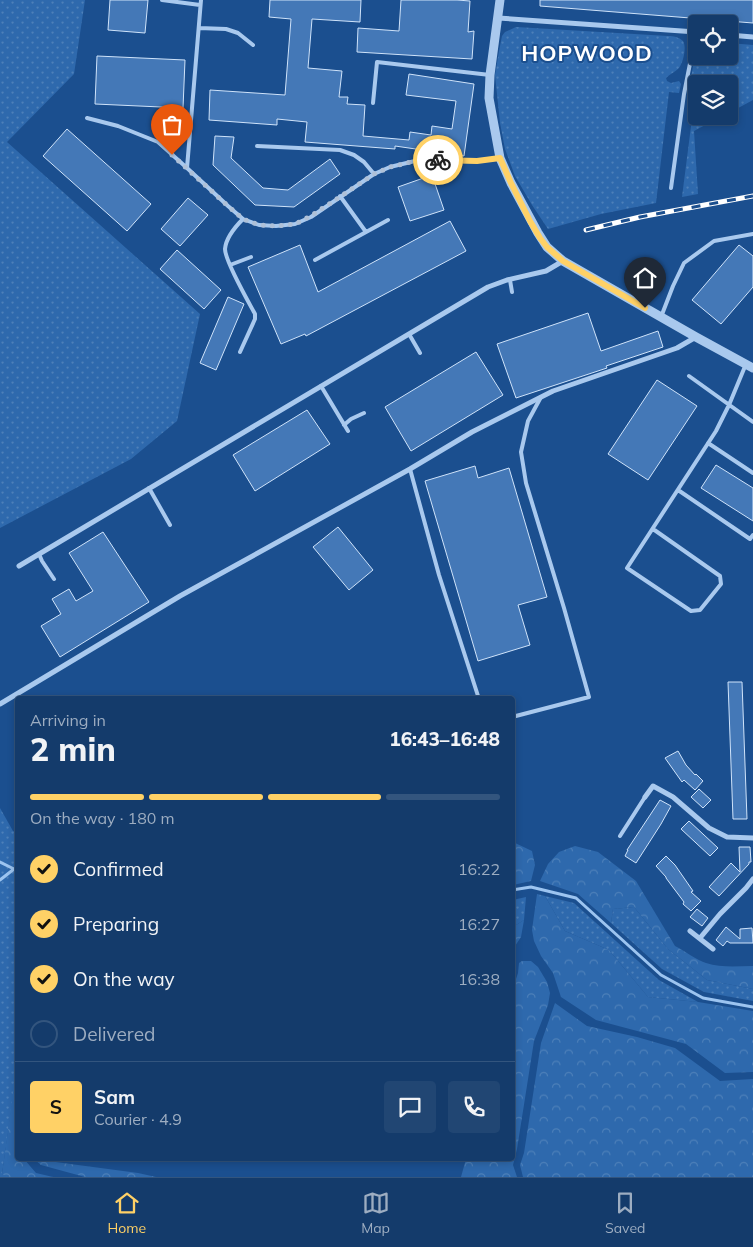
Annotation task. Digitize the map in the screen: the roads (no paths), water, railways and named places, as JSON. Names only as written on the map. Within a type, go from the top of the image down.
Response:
[{"type":"street","points":[[500,0],[490,75],[489,98],[500,158],[538,234],[547,247],[563,261],[749,366]]},
{"type":"street","points":[[498,18],[688,32]]},
{"type":"street","points":[[738,35],[753,36]]},
{"type":"street","points":[[19,566],[488,287],[546,271],[563,261]]},
{"type":"street","points":[[0,704],[180,596],[410,469],[472,432],[553,390],[677,348],[696,337]]},
{"type":"street","points":[[645,797],[653,786],[673,797],[709,828],[728,837],[753,838]]},
{"type":"street","points":[[700,938],[753,879]]},
{"type":"street","points":[[690,931],[713,949]]},
{"type":"lane","points":[[162,0],[201,2],[187,168]]},
{"type":"lane","points":[[199,28],[226,29],[238,33],[253,44]]},
{"type":"lane","points":[[373,103],[376,62],[490,75]]},
{"type":"lane","points":[[671,188],[690,65]]},
{"type":"lane","points":[[87,118],[118,126],[158,142],[243,219],[259,225],[295,224],[311,216],[374,174],[390,167],[419,160],[477,161],[500,158]]},
{"type":"lane","points":[[257,146],[340,150],[354,155],[364,162],[374,174]]},
{"type":"lane","points":[[340,196],[366,232]]},
{"type":"lane","points":[[240,352],[255,319],[255,314],[230,265],[225,248],[228,239],[243,219]]},
{"type":"lane","points":[[315,260],[388,220]]},
{"type":"lane","points":[[661,317],[684,263],[714,241],[753,234]]},
{"type":"lane","points":[[230,265],[251,257]]},
{"type":"lane","points":[[510,280],[512,292]]},
{"type":"lane","points":[[409,334],[420,353]]},
{"type":"lane","points":[[653,528],[720,576],[721,584],[700,610],[691,611],[627,568],[708,443],[749,366]]},
{"type":"lane","points":[[689,376],[753,422]]},
{"type":"lane","points":[[321,386],[348,431]]},
{"type":"lane","points":[[515,716],[589,697],[526,483],[521,452],[528,421],[541,397]]},
{"type":"lane","points":[[344,425],[364,413]]},
{"type":"lane","points":[[708,443],[753,473]]},
{"type":"lane","points":[[410,469],[439,575],[478,696]]},
{"type":"lane","points":[[149,488],[170,525]]},
{"type":"lane","points":[[678,490],[750,539],[753,535]]},
{"type":"lane","points":[[39,554],[54,579]]},
{"type":"lane","points":[[620,836],[645,797]]},
{"type":"waterway","points":[[0,862],[14,869]]},
{"type":"waterway","points":[[0,880],[15,869]]},
{"type":"waterway","points":[[515,890],[531,887],[576,898],[661,975],[703,998],[753,1007]]},
{"type":"railway","points":[[586,230],[640,217],[753,196]]},
{"type":"district","name":"HOPWOOD","points":[[587,53]]}]
